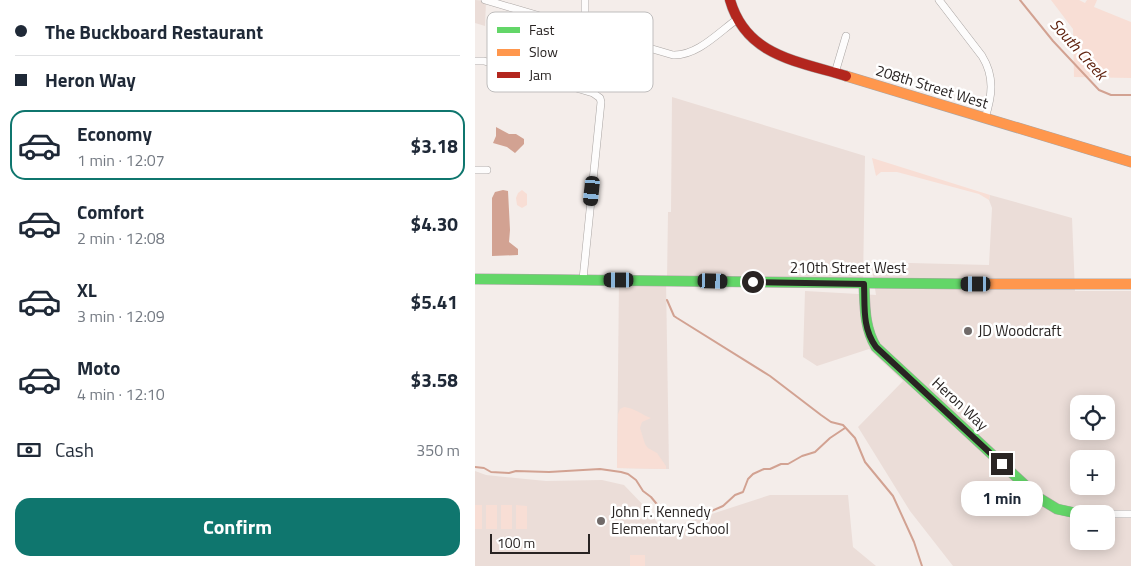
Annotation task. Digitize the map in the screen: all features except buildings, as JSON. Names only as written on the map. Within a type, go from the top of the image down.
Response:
[{"type":"street","points":[[485,0],[525,12]]},
{"type":"street","name":"208th Street West","points":[[730,0],[736,20],[752,39],[770,52],[1131,162]]},
{"type":"street","points":[[939,0],[982,56],[991,76],[992,89],[985,118]]},
{"type":"street","points":[[653,50],[681,55],[693,51],[736,20]]},
{"type":"street","points":[[835,73],[846,36]]},
{"type":"street","points":[[583,279],[601,102],[600,98],[590,92]]},
{"type":"street","points":[[475,170],[487,170]]},
{"type":"street","name":"210th Street West","points":[[475,279],[864,284],[1131,284]]},
{"type":"street","name":"Heron Way","points":[[864,284],[866,327],[876,347],[1039,498],[1057,509],[1070,512]]},
{"type":"street","points":[[1115,514],[1131,514]]},
{"type":"shaded area","points":[[475,0],[486,1],[485,26],[475,23]]},
{"type":"shaded area","points":[[1051,0],[1079,0],[1085,3],[1087,0],[1097,0],[1094,7],[1131,22],[1131,78],[1074,77],[1073,29]]},
{"type":"shaded area","points":[[672,97],[865,156],[863,284],[667,280],[668,212],[671,212]]},
{"type":"shaded area","points":[[496,127],[509,134],[516,134],[524,139],[524,144],[515,153],[507,147],[493,143],[496,136]]},
{"type":"shaded area","points":[[872,158],[990,195],[989,200],[979,194],[897,172],[881,172],[876,176]]},
{"type":"shaded area","points":[[522,190],[527,194],[527,205],[522,208],[517,205],[516,198]]},
{"type":"shaded area","points":[[508,191],[509,242],[518,249],[518,255],[492,256],[492,198],[495,192]]},
{"type":"shaded area","points":[[990,195],[1072,218],[1075,291],[1131,291],[1131,566],[953,566],[910,511],[858,427],[903,381],[869,349],[817,366],[803,357],[805,291],[876,295],[871,262],[989,265],[992,208],[989,200]]},
{"type":"shaded area","points":[[619,280],[666,280],[669,469],[617,468]]},
{"type":"shaded area","points":[[624,407],[651,418],[642,422],[640,428],[645,444],[657,453],[666,469],[617,468],[618,414],[620,409]]},
{"type":"shaded area","points":[[475,471],[486,475],[546,481],[602,480],[624,485],[647,509],[665,533],[678,525],[770,495],[848,495],[853,547],[876,566],[475,566]]},
{"type":"shaded area","points":[[475,505],[482,505],[482,529],[475,529]]},
{"type":"shaded area","points":[[486,505],[497,505],[497,529],[486,529]]},
{"type":"shaded area","points":[[501,505],[512,505],[512,529],[501,529]]},
{"type":"shaded area","points":[[516,505],[527,506],[527,529],[516,529]]},
{"type":"shaded area","points":[[630,555],[645,555],[645,566],[630,566]]},
{"type":"waterway","name":"South Creek","points":[[1020,0],[1053,41],[1099,90],[1111,95],[1131,95]]},
{"type":"waterway","points":[[667,300],[674,316],[770,376],[831,422],[843,425],[855,438],[865,462],[893,496],[914,542],[922,566]]},
{"type":"waterway","points":[[475,467],[484,468],[491,472],[509,473],[516,471],[549,472],[600,469],[621,472],[628,474],[636,480],[643,491],[660,508],[685,516],[700,516],[723,506],[735,495],[743,492],[748,479],[753,474],[781,464],[788,464],[802,456],[815,452],[830,438],[845,428]]},
{"type":"traffic: fast","points":[[475,279],[974,284]]},
{"type":"traffic: fast","points":[[864,284],[867,324],[876,347],[1039,498],[1057,509],[1070,512]]},
{"type":"traffic: slow","points":[[846,76],[1131,162]]},
{"type":"traffic: slow","points":[[974,284],[1131,284]]},
{"type":"traffic: jam","points":[[730,0],[738,19],[748,33],[761,45],[792,60],[846,76]]},
{"type":"place","name":"JD Woodcraft","points":[[968,331]]},
{"type":"place","name":"John F. Kennedy Elementary School","points":[[601,521]]},
{"type":"route","points":[[753,282],[864,284],[866,327],[876,347],[1002,464]]}]
